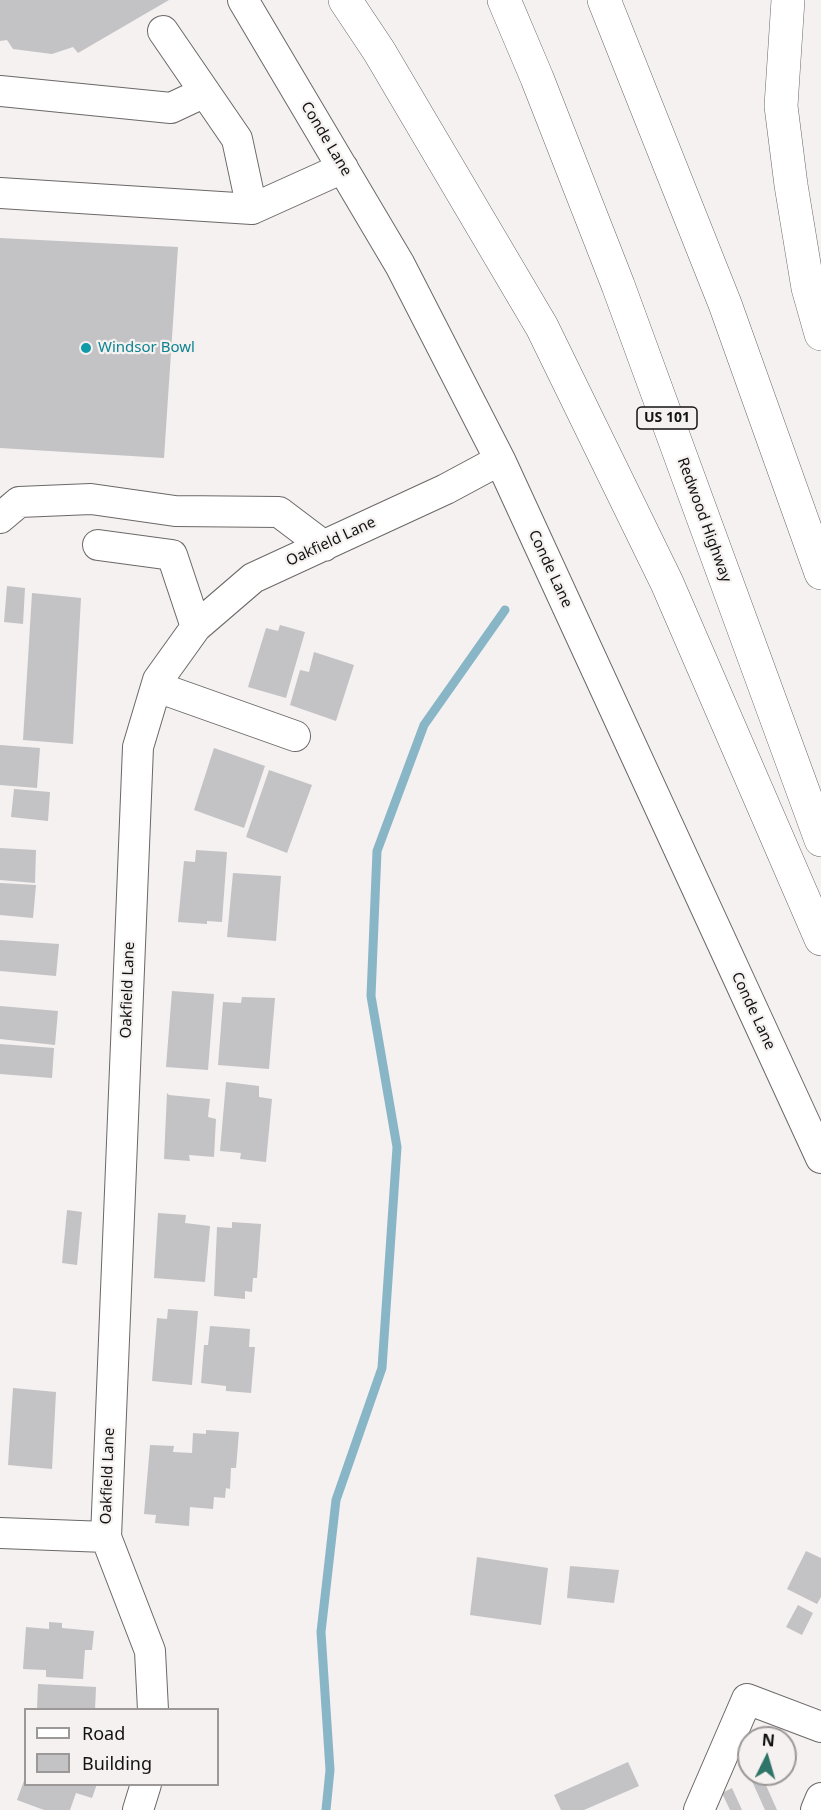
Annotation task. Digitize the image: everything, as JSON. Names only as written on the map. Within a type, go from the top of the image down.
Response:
[{"type":"highway","points":[[345,0],[379,51],[542,327],[667,583],[821,939]]},
{"type":"highway","name":"Redwood Highway","points":[[504,0],[542,89],[618,285],[821,840]]},
{"type":"highway","points":[[604,0],[725,304],[821,573]]},
{"type":"highway","points":[[788,0],[781,106],[808,288],[821,334]]},
{"type":"street","name":"Conde Lane","points":[[243,0],[400,265],[500,460],[821,1158]]},
{"type":"street","points":[[163,31],[237,139],[252,209]]},
{"type":"street","points":[[0,91],[171,108],[205,92]]},
{"type":"street","points":[[0,193],[252,209],[343,168]]},
{"type":"street","name":"Oakfield Lane","points":[[153,1708],[150,1651],[106,1537],[138,747],[158,680],[196,627],[253,578],[446,489],[500,460]]},
{"type":"street","points":[[0,518],[19,502],[91,499],[175,511],[279,512],[324,546]]},
{"type":"street","points":[[98,545],[172,555],[196,627]]},
{"type":"street","points":[[157,687],[295,736]]},
{"type":"street","points":[[0,1533],[106,1537]]},
{"type":"street","points":[[699,1810],[747,1700],[821,1727]]},
{"type":"street","points":[[138,1810],[146,1786]]},
{"type":"street","points":[[816,1810],[821,1798]]},
{"type":"building","points":[[0,0],[169,0],[78,53],[73,47],[52,54],[13,49],[7,40],[0,41]]},
{"type":"building","name":"Windsor Bowl","points":[[0,238],[178,247],[164,458],[0,448]]},
{"type":"building","points":[[7,586],[25,588],[23,624],[4,622]]},
{"type":"building","points":[[32,593],[81,598],[73,744],[23,740]]},
{"type":"building","points":[[280,625],[305,632],[286,698],[248,687],[266,628],[278,631]]},
{"type":"building","points":[[314,652],[354,665],[336,721],[290,705],[300,670],[309,672]]},
{"type":"building","points":[[0,745],[40,748],[37,788],[0,785]]},
{"type":"building","points":[[214,748],[265,766],[244,828],[194,810]]},
{"type":"building","points":[[269,770],[312,785],[287,853],[246,837]]},
{"type":"building","points":[[14,789],[50,792],[48,821],[11,817]]},
{"type":"building","points":[[0,848],[36,850],[35,883],[0,880]]},
{"type":"building","points":[[196,850],[227,852],[222,922],[207,921],[207,924],[178,922],[184,861],[195,862]]},
{"type":"building","points":[[233,873],[281,876],[276,941],[227,937]]},
{"type":"building","points":[[0,883],[36,885],[33,918],[0,915]]},
{"type":"building","points":[[0,940],[59,944],[56,976],[0,971]]},
{"type":"building","points":[[172,991],[214,994],[208,1070],[166,1067]]},
{"type":"building","points":[[242,997],[275,998],[269,1069],[218,1065],[223,1002],[241,1003]]},
{"type":"building","points":[[0,1006],[58,1011],[55,1045],[0,1039]]},
{"type":"building","points":[[0,1044],[54,1048],[52,1078],[0,1074]]},
{"type":"building","points":[[226,1082],[259,1086],[259,1097],[272,1099],[266,1162],[240,1159],[241,1153],[220,1151]]},
{"type":"building","points":[[167,1093],[210,1099],[208,1117],[216,1119],[214,1157],[189,1155],[190,1161],[164,1159]]},
{"type":"building","points":[[67,1210],[82,1212],[77,1265],[62,1263]]},
{"type":"building","points":[[158,1213],[186,1215],[185,1223],[210,1226],[205,1282],[154,1278]]},
{"type":"building","points":[[232,1222],[261,1224],[257,1278],[253,1278],[252,1292],[245,1291],[245,1299],[214,1296],[217,1227],[232,1228]]},
{"type":"building","points":[[168,1309],[198,1311],[192,1385],[152,1381],[157,1318],[167,1319]]},
{"type":"building","points":[[210,1326],[250,1329],[249,1347],[255,1347],[251,1393],[226,1391],[226,1386],[201,1383],[204,1345],[208,1345]]},
{"type":"building","points":[[13,1388],[56,1392],[52,1469],[8,1465]]},
{"type":"building","points":[[206,1430],[239,1432],[236,1468],[231,1468],[230,1489],[226,1488],[225,1498],[214,1497],[213,1509],[190,1507],[189,1526],[155,1523],[156,1515],[144,1514],[150,1445],[174,1446],[173,1452],[192,1453],[193,1433],[206,1434]]},
{"type":"building","points":[[806,1551],[821,1558],[821,1597],[817,1604],[787,1589]]},
{"type":"building","points":[[477,1557],[548,1568],[541,1625],[470,1615]]},
{"type":"building","points":[[570,1566],[619,1570],[614,1603],[567,1598]]},
{"type":"building","points":[[798,1605],[813,1613],[802,1635],[786,1627]]},
{"type":"building","points":[[49,1622],[62,1623],[62,1628],[94,1631],[92,1650],[85,1650],[83,1679],[46,1677],[46,1670],[23,1669],[26,1627],[49,1629]]},
{"type":"building","points":[[38,1684],[96,1687],[95,1708],[37,1708]]},
{"type":"building","points":[[628,1762],[639,1786],[584,1810],[561,1810],[554,1795]]},
{"type":"building","points":[[24,1781],[24,1786],[96,1786],[92,1798],[76,1793],[70,1810],[44,1810],[17,1800]]},
{"type":"building","points":[[754,1786],[766,1786],[777,1810],[765,1810]]},
{"type":"building","points":[[732,1788],[742,1810],[730,1810],[722,1793]]},
{"type":"waterway","points":[[326,1810],[330,1770],[321,1632],[336,1500],[382,1368],[397,1147],[371,996],[377,851],[424,725],[505,610]]},
{"type":"place","name":"Windsor Bowl","points":[[86,348]]}]
